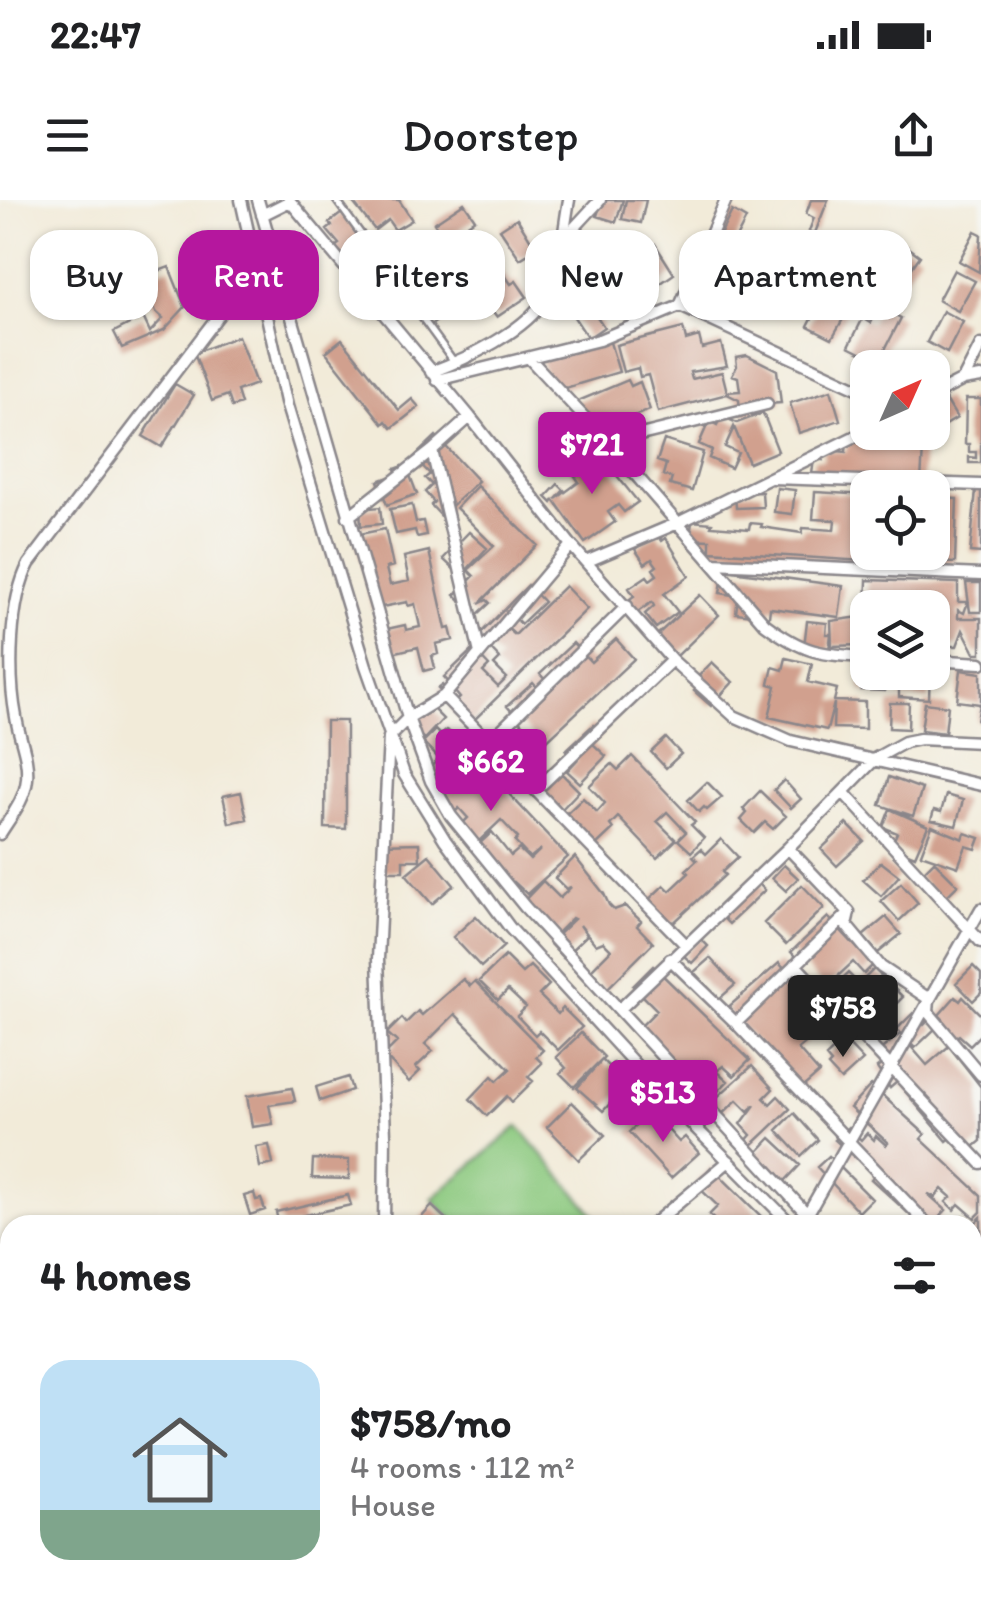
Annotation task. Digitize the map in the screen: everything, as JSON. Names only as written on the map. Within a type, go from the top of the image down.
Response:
[{"type":"street","points":[[241,200],[248,230]]},
{"type":"street","points":[[258,200],[348,517],[430,781],[451,816],[525,907],[807,1214],[981,910]]},
{"type":"street","points":[[564,230],[570,200]]},
{"type":"street","points":[[572,230],[600,200]]},
{"type":"street","points":[[713,230],[726,200]]},
{"type":"street","points":[[262,215],[289,201],[470,417],[571,545],[672,660],[734,716],[791,741],[981,785]]},
{"type":"street","points":[[433,376],[599,340],[679,306]]},
{"type":"street","points":[[0,834],[22,799],[27,780],[13,691],[19,582],[215,320]]},
{"type":"street","points":[[268,320],[287,406],[389,738],[404,774],[445,840],[510,928],[782,1215]]},
{"type":"street","points":[[433,376],[526,320]]},
{"type":"street","points":[[710,320],[850,385]]},
{"type":"street","points":[[963,380],[981,345]]},
{"type":"street","points":[[529,358],[765,624],[794,645],[825,655],[850,656]]},
{"type":"street","points":[[950,387],[981,377]]},
{"type":"street","points":[[608,443],[768,404]]},
{"type":"street","points":[[348,517],[470,417]]},
{"type":"street","points":[[588,561],[678,523],[850,439]]},
{"type":"street","points":[[432,451],[480,653]]},
{"type":"street","points":[[770,478],[981,485]]},
{"type":"street","points":[[384,1215],[378,959],[389,738],[408,718],[444,696],[571,545]]},
{"type":"street","points":[[713,564],[981,575]]},
{"type":"street","points":[[489,742],[628,606]]},
{"type":"street","points":[[536,790],[672,660]]},
{"type":"street","points":[[950,661],[981,663]]},
{"type":"street","points":[[444,696],[685,944]]},
{"type":"street","points":[[620,1009],[876,758],[904,742],[920,739],[981,742]]},
{"type":"street","points":[[844,793],[981,942]]},
{"type":"street","points":[[788,848],[849,912]]},
{"type":"street","points":[[736,1023],[849,912]]},
{"type":"street","points":[[849,912],[846,926],[880,967],[929,999]]},
{"type":"street","points":[[670,959],[919,1215]]},
{"type":"street","points":[[795,965],[981,1163]]},
{"type":"street","points":[[929,999],[928,1012],[981,1075]]},
{"type":"street","points":[[664,1215],[729,1162]]},
{"type":"lane","points":[[336,200],[455,363]]},
{"type":"green space","points":[[518,1126],[594,1215],[447,1215],[432,1199]]},
{"type":"building","points":[[351,200],[399,200],[412,220],[395,230],[388,220],[375,230]]},
{"type":"building","points":[[602,200],[623,200],[616,222],[597,216]]},
{"type":"building","points":[[626,200],[646,200],[641,223],[622,219]]},
{"type":"building","points":[[811,200],[828,200],[816,230],[809,230],[814,218],[806,214]]},
{"type":"building","points":[[464,203],[475,219],[458,230],[439,230],[434,223]]},
{"type":"building","points":[[732,211],[746,219],[740,230],[722,230]]},
{"type":"building","points":[[342,213],[355,230],[339,230],[339,244],[327,230],[332,226],[329,223]]},
{"type":"building","points":[[517,218],[525,231],[525,256],[520,259],[505,230],[500,229]]},
{"type":"building","points":[[975,231],[981,234],[979,272],[959,261]]},
{"type":"building","points":[[659,250],[674,274],[659,284]]},
{"type":"building","points":[[912,250],[920,256],[912,268]]},
{"type":"building","points":[[169,267],[178,290],[178,315],[164,330],[122,348],[114,332],[144,320],[150,332],[163,318],[158,314],[158,271]]},
{"type":"building","points":[[954,270],[975,281],[958,311],[938,300]]},
{"type":"building","points":[[505,275],[511,284],[516,281],[525,298],[505,312]]},
{"type":"building","points":[[943,311],[963,322],[949,350],[927,342]]},
{"type":"building","points":[[576,320],[599,320],[604,327],[588,338]]},
{"type":"building","points":[[811,320],[842,320],[832,338],[808,326]]},
{"type":"building","points":[[862,320],[900,320],[885,350],[857,350],[849,346]]},
{"type":"building","points":[[683,328],[686,340],[699,336],[702,348],[721,343],[727,366],[690,372],[692,379],[722,372],[727,392],[740,391],[738,377],[732,375],[736,357],[747,355],[777,370],[781,403],[754,405],[755,414],[749,415],[740,410],[739,400],[727,394],[658,412],[648,375],[640,377],[638,368],[623,372],[616,345]]},
{"type":"building","points":[[238,336],[256,384],[237,391],[241,404],[232,407],[228,395],[212,401],[194,353]]},
{"type":"building","points":[[342,339],[399,410],[412,399],[419,407],[392,428],[386,421],[383,424],[326,352]]},
{"type":"building","points":[[609,339],[619,372],[562,389],[560,384],[548,387],[541,360]]},
{"type":"building","points":[[628,380],[631,386],[640,382],[650,410],[607,426],[604,418],[579,427],[571,404]]},
{"type":"building","points":[[175,384],[194,395],[162,447],[143,436]]},
{"type":"building","points":[[831,390],[840,420],[799,433],[790,403]]},
{"type":"building","points":[[966,399],[981,399],[981,463],[969,463],[969,457],[976,458],[976,452],[969,452],[969,444],[965,444]]},
{"type":"building","points":[[763,413],[778,451],[749,463],[734,427],[725,447],[738,453],[731,468],[709,458],[712,450],[699,444],[709,421],[717,425],[721,416],[737,423]]},
{"type":"building","points":[[436,436],[478,481],[441,516],[425,492],[432,485],[425,478],[430,474],[414,457]]},
{"type":"building","points":[[848,437],[850,450],[923,450],[922,470],[850,470],[850,477],[812,474],[814,459],[823,460],[824,450],[846,452]]},
{"type":"building","points":[[664,440],[703,452],[692,491],[670,485],[672,478],[663,475],[666,464],[657,461]]},
{"type":"building","points":[[598,452],[638,502],[624,512],[618,505],[608,512],[615,522],[585,543],[554,500],[552,503],[546,497],[558,484],[564,490],[556,499],[579,482],[567,464],[579,455],[584,462]]},
{"type":"building","points":[[406,465],[417,494],[387,505],[378,481],[397,474],[395,469]]},
{"type":"building","points":[[477,486],[537,545],[479,604],[487,600],[490,603],[476,616],[455,595],[474,576],[468,570],[494,546],[456,508]]},
{"type":"building","points":[[777,488],[795,490],[792,514],[774,512]]},
{"type":"building","points":[[976,490],[981,491],[981,553],[970,552]]},
{"type":"building","points":[[762,492],[763,507],[736,508],[735,493]]},
{"type":"building","points":[[815,492],[850,494],[850,560],[710,551],[710,540],[690,539],[692,521],[749,529],[750,523],[762,524],[761,527],[802,533],[803,528],[834,530],[835,520],[813,519]]},
{"type":"building","points":[[950,499],[957,499],[955,563],[950,563]]},
{"type":"building","points":[[412,505],[416,522],[423,521],[426,535],[417,537],[415,530],[396,534],[390,509]]},
{"type":"building","points":[[380,507],[382,524],[361,526],[360,509]]},
{"type":"building","points":[[385,529],[393,566],[386,568],[390,585],[409,581],[404,557],[429,551],[446,629],[450,628],[453,640],[436,644],[438,654],[432,656],[435,668],[424,671],[418,647],[392,653],[387,629],[420,627],[415,604],[372,609],[355,535]]},
{"type":"building","points":[[469,532],[487,548],[461,576],[443,559]]},
{"type":"building","points":[[657,533],[662,541],[666,538],[689,576],[664,594],[678,612],[656,628],[645,614],[654,606],[652,602],[636,613],[627,601],[634,596],[629,588],[647,576],[650,580],[657,575],[652,559],[645,564],[635,549]]},
{"type":"building","points":[[724,570],[843,586],[839,617],[770,608],[769,617],[736,613],[738,596],[720,593]]},
{"type":"building","points":[[867,580],[958,583],[958,602],[968,602],[964,613],[958,610],[958,618],[981,618],[981,653],[975,653],[963,630],[957,646],[950,646],[950,590],[867,590]]},
{"type":"building","points":[[966,583],[981,583],[981,612],[970,612]]},
{"type":"building","points":[[528,585],[544,602],[521,624],[514,617],[505,626],[515,635],[565,586],[587,609],[467,727],[449,709],[460,698],[455,692],[448,698],[438,688],[442,685],[447,691],[452,686],[444,677],[473,649],[489,666],[483,672],[498,687],[507,678],[494,665],[500,659],[478,636]]},
{"type":"building","points":[[700,595],[719,615],[677,656],[657,635]]},
{"type":"building","points":[[850,618],[850,645],[832,646],[831,621]]},
{"type":"building","points":[[807,621],[827,623],[826,634],[831,634],[829,650],[804,647]]},
{"type":"building","points":[[616,639],[634,659],[541,746],[507,706],[533,683],[544,695],[552,688],[540,674],[573,643],[591,662]]},
{"type":"building","points":[[786,658],[812,664],[808,682],[837,689],[834,701],[865,702],[865,729],[833,728],[834,703],[827,730],[769,717],[776,686],[769,684],[773,667],[783,670]]},
{"type":"building","points":[[712,662],[733,682],[711,706],[694,691],[701,684],[696,679]]},
{"type":"building","points":[[961,670],[981,673],[981,722],[977,721],[980,704],[957,701]]},
{"type":"building","points":[[899,690],[929,690],[929,699],[899,697]]},
{"type":"building","points":[[427,703],[443,719],[424,739],[407,724]]},
{"type":"building","points":[[890,703],[909,703],[908,729],[889,728]]},
{"type":"building","points":[[925,703],[948,706],[945,733],[921,730]]},
{"type":"building","points":[[326,721],[346,721],[346,829],[325,828]]},
{"type":"building","points":[[593,725],[602,735],[593,744],[606,756],[580,783],[567,771],[577,760],[566,750]]},
{"type":"building","points":[[435,730],[440,735],[446,730],[453,734],[568,857],[527,894],[514,882],[510,886],[477,846],[492,832],[511,856],[519,849],[530,860],[541,849],[530,858],[501,820],[478,842],[461,825],[468,818],[459,808],[454,813],[443,802],[447,798],[423,774],[439,759],[423,742]]},
{"type":"building","points":[[513,735],[518,740],[522,735],[535,753],[513,774],[494,754]]},
{"type":"building","points":[[666,738],[681,754],[666,768],[651,752]]},
{"type":"building","points":[[632,756],[695,822],[691,825],[704,838],[691,852],[678,840],[686,832],[667,812],[657,821],[676,840],[657,858],[618,817],[610,825],[613,829],[594,847],[564,816],[583,798],[597,812],[605,803],[589,786],[612,764],[618,770]]},
{"type":"building","points":[[554,766],[579,791],[561,810],[531,790]]},
{"type":"building","points":[[889,777],[922,789],[913,816],[880,805]]},
{"type":"building","points":[[784,780],[801,799],[791,808],[774,790]]},
{"type":"building","points":[[707,782],[722,797],[699,812],[688,800]]},
{"type":"building","points":[[760,791],[786,816],[773,829],[765,822],[754,833],[741,820],[747,813],[743,809]]},
{"type":"building","points":[[241,792],[247,819],[229,823],[223,796]]},
{"type":"building","points":[[946,795],[963,800],[956,826],[931,820],[934,810],[941,812]]},
{"type":"building","points":[[890,809],[928,826],[915,856],[891,846],[897,833],[883,827]]},
{"type":"building","points":[[847,824],[864,841],[837,866],[821,849]]},
{"type":"building","points":[[932,826],[963,839],[965,833],[980,838],[976,849],[966,846],[958,867],[921,854]]},
{"type":"building","points":[[721,839],[738,857],[722,872],[725,875],[667,929],[644,904],[664,885],[670,891],[689,873],[686,870],[697,860],[693,856],[701,849],[706,854]]},
{"type":"building","points":[[419,843],[420,860],[403,860],[403,871],[382,871],[381,844]]},
{"type":"building","points":[[429,855],[454,885],[432,904],[406,874]]},
{"type":"building","points":[[575,857],[609,905],[614,910],[625,906],[641,921],[637,926],[653,943],[606,990],[589,972],[611,950],[603,942],[596,945],[580,925],[587,935],[563,958],[549,943],[574,919],[556,934],[521,904],[543,881],[560,898],[571,887],[566,889],[555,878]]},
{"type":"building","points":[[934,861],[958,885],[941,902],[918,877]]},
{"type":"building","points":[[881,862],[899,876],[881,896],[863,880]]},
{"type":"building","points":[[784,865],[798,878],[786,891],[772,878]]},
{"type":"building","points":[[752,877],[765,890],[729,924],[720,915]]},
{"type":"building","points":[[901,883],[918,903],[899,921],[881,901]]},
{"type":"building","points":[[802,885],[824,908],[786,945],[764,923]]},
{"type":"building","points":[[476,916],[504,946],[481,967],[453,937]]},
{"type":"building","points":[[828,917],[873,965],[864,974],[853,962],[825,988],[791,952]]},
{"type":"building","points":[[886,917],[901,934],[878,953],[863,936]]},
{"type":"building","points":[[700,938],[708,946],[692,963],[684,956]]},
{"type":"building","points":[[505,956],[522,973],[530,966],[549,985],[539,995],[558,1014],[563,1008],[582,1027],[558,1050],[539,1031],[535,1035],[517,1016],[526,1007],[508,990],[498,1000],[479,981]]},
{"type":"building","points":[[710,958],[735,985],[719,999],[694,972]]},
{"type":"building","points":[[779,963],[830,1022],[798,1049],[819,1073],[795,1094],[787,1086],[791,1082],[726,1009]]},
{"type":"building","points":[[653,966],[750,1060],[734,1076],[723,1066],[717,1071],[728,1081],[707,1102],[636,1031],[657,1010],[633,986]]},
{"type":"building","points":[[973,966],[981,974],[981,993],[973,1001],[956,983]]},
{"type":"building","points":[[874,969],[903,997],[867,1033],[828,993],[848,973],[859,984]]},
{"type":"building","points":[[463,979],[470,986],[475,981],[543,1050],[536,1057],[542,1063],[528,1077],[533,1081],[512,1102],[507,1096],[487,1116],[470,1099],[492,1076],[497,1081],[510,1069],[455,1014],[425,1044],[433,1051],[416,1067],[420,1071],[409,1082],[384,1055],[397,1042],[387,1033],[402,1018],[406,1023],[418,1011],[422,1015]]},
{"type":"building","points":[[955,997],[960,1001],[963,997],[981,1015],[981,1034],[970,1045],[959,1035],[955,1038],[940,1022],[943,1019],[939,1015]]},
{"type":"building","points":[[913,1013],[924,1025],[928,1021],[935,1029],[915,1048],[897,1029]]},
{"type":"building","points":[[581,1033],[604,1057],[574,1087],[560,1073],[566,1068],[556,1057]]},
{"type":"building","points":[[900,1034],[927,1065],[949,1046],[981,1087],[981,1141],[964,1155],[951,1138],[947,1141],[897,1082],[890,1088],[877,1068],[886,1061],[878,1052]]},
{"type":"building","points":[[844,1040],[863,1060],[841,1080],[828,1066],[831,1063],[826,1057]]},
{"type":"building","points":[[602,1060],[609,1067],[613,1063],[632,1080],[603,1111],[577,1088]]},
{"type":"building","points":[[752,1066],[773,1089],[764,1098],[770,1104],[778,1096],[790,1109],[750,1147],[745,1142],[751,1135],[741,1124],[755,1105],[748,1111],[737,1100],[717,1119],[706,1107]]},
{"type":"building","points":[[348,1077],[352,1090],[320,1101],[316,1087]]},
{"type":"building","points":[[871,1085],[925,1134],[921,1139],[981,1195],[981,1212],[972,1215],[959,1204],[954,1210],[946,1202],[951,1197],[942,1189],[935,1197],[928,1194],[946,1210],[941,1215],[910,1215],[871,1179],[878,1170],[860,1153],[855,1158],[835,1140],[848,1127],[861,1140],[867,1133],[874,1140],[876,1136],[888,1143],[850,1108]]},
{"type":"building","points":[[634,1086],[653,1105],[634,1124],[615,1105]]},
{"type":"building","points":[[292,1088],[295,1101],[269,1105],[273,1124],[252,1127],[247,1096]]},
{"type":"building","points":[[572,1102],[605,1135],[579,1160],[547,1127]]},
{"type":"building","points":[[651,1111],[679,1142],[685,1137],[699,1153],[671,1178],[629,1132]]},
{"type":"building","points":[[794,1113],[818,1140],[801,1156],[777,1130]]},
{"type":"building","points":[[771,1138],[800,1165],[783,1183],[754,1156]]},
{"type":"building","points":[[269,1145],[273,1164],[260,1167],[256,1147]]},
{"type":"building","points":[[829,1156],[872,1199],[859,1212],[817,1167]]},
{"type":"building","points":[[313,1159],[349,1160],[349,1179],[312,1178]]},
{"type":"building","points":[[711,1167],[760,1215],[709,1215],[718,1206],[695,1184]]},
{"type":"building","points":[[254,1193],[265,1210],[250,1215],[244,1196]]},
{"type":"building","points":[[348,1195],[351,1205],[306,1215],[276,1212]]},
{"type":"building","points":[[432,1206],[442,1215],[424,1215]]}]
